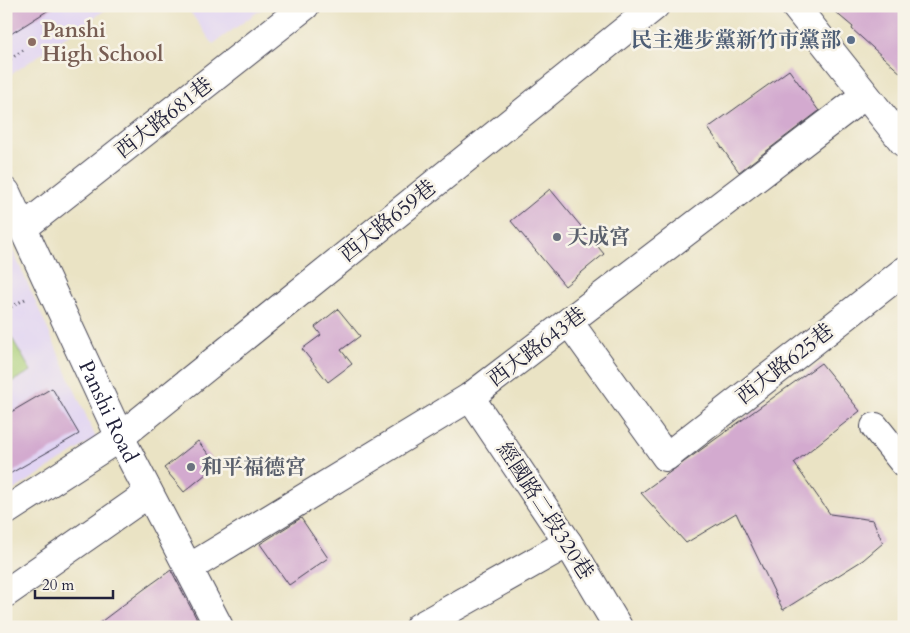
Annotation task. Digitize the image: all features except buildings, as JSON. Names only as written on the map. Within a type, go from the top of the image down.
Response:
[{"type":"street","name":"西大路681巷","points":[[23,228],[305,6]]},
{"type":"street","name":"西大路659巷","points":[[6,511],[120,437],[655,6]]},
{"type":"street","points":[[795,6],[904,143]]},
{"type":"street","name":"西大路643巷","points":[[189,568],[470,397],[864,95]]},
{"type":"street","name":"Panshi Road","points":[[6,192],[120,437],[219,627]]},
{"type":"street","name":"西大路625巷","points":[[569,322],[666,457],[904,271]]},
{"type":"street","name":"經國路二段320巷","points":[[470,397],[568,543],[618,627]]},
{"type":"street","points":[[875,427],[904,462]]},
{"type":"street","points":[[6,593],[149,493]]},
{"type":"street","points":[[419,627],[568,543]]},
{"type":"path","points":[[6,62],[26,48]]},
{"type":"shaded area","name":"Panshi High School","points":[[6,6],[111,6],[6,78]]},
{"type":"shaded area","name":"Panshi High School","points":[[186,6],[266,6],[213,44]]},
{"type":"shaded area","points":[[6,235],[96,438],[6,495]]},
{"type":"green space","points":[[6,328],[31,371],[6,385]]},
{"type":"place","name":"民主進步黨新竹市黨部","points":[[851,40]]},
{"type":"place","name":"Panshi High School","points":[[32,42]]},
{"type":"place","name":"天成宮","points":[[557,237]]},
{"type":"place","name":"和平福德宮","points":[[191,467]]}]
